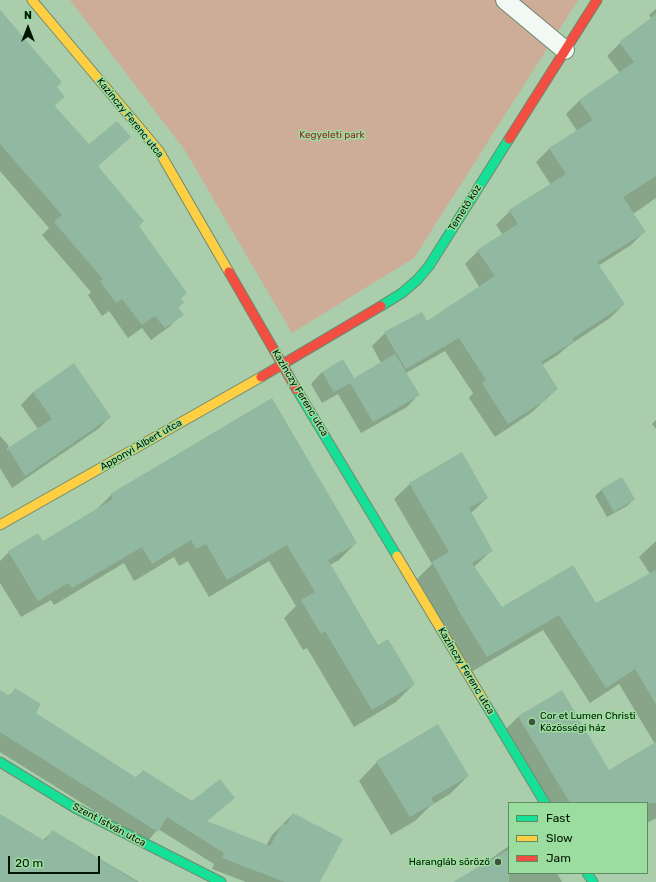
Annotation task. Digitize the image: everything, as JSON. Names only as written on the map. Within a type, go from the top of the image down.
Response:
[{"type":"street","name":"Kazinczy Ferenc utca","points":[[32,0],[159,152],[282,365],[544,802]]},
{"type":"street","name":"Temető köz","points":[[282,365],[402,293],[417,280],[429,266],[597,0]]},
{"type":"street","name":"Apponyi Albert utca","points":[[0,525],[282,365]]},
{"type":"street","name":"Szent István utca","points":[[0,762],[75,808],[221,882]]},
{"type":"lane","points":[[505,0],[566,50]]},
{"type":"green space","name":"Kegyeleti park","points":[[70,0],[578,0],[414,258],[292,333],[184,149]]},
{"type":"building","points":[[0,10],[62,82],[57,87],[65,97],[54,105],[89,144],[117,121],[131,137],[98,166],[144,221],[139,226],[187,293],[181,298],[184,303],[178,307],[184,315],[165,328],[155,316],[142,325],[122,299],[116,303],[100,281],[103,279],[54,222],[62,215],[0,144]]},
{"type":"building","points":[[656,14],[656,176],[623,197],[646,232],[597,262],[625,304],[572,339],[574,341],[541,362],[558,389],[545,398],[546,400],[508,424],[482,383],[486,380],[459,338],[406,369],[384,332],[422,312],[427,321],[495,276],[477,250],[518,224],[509,210],[566,174],[549,148],[593,120],[579,100],[634,62],[619,42]]},
{"type":"building","points":[[395,354],[420,395],[373,422],[350,383],[334,392],[322,372],[343,359],[354,378]]},
{"type":"building","points":[[74,363],[111,417],[25,476],[8,448],[52,419],[33,392]]},
{"type":"building","points":[[272,398],[357,543],[328,560],[378,645],[388,639],[415,684],[372,710],[325,631],[321,634],[301,600],[315,592],[287,545],[227,580],[206,544],[196,549],[191,540],[152,564],[142,547],[72,588],[68,583],[38,601],[8,551],[38,533],[43,541],[113,499],[110,494]]},
{"type":"building","points":[[462,452],[488,498],[469,508],[493,551],[472,563],[502,607],[573,565],[596,603],[656,570],[656,704],[635,669],[606,688],[559,615],[487,657],[457,608],[432,562],[449,552],[409,483]]},
{"type":"building","points":[[622,477],[635,499],[614,512],[601,489]]},
{"type":"building","points":[[15,688],[41,704],[36,713],[137,778],[143,770],[192,801],[220,779],[235,798],[207,821],[270,846],[283,823],[286,825],[293,813],[343,839],[320,882],[285,882],[222,858],[224,853],[167,817],[158,832],[0,732],[0,690],[10,696]]},
{"type":"building","points":[[562,690],[609,770],[656,742],[656,803],[569,802],[518,716]]},
{"type":"building","points":[[438,724],[469,776],[431,798],[434,803],[410,817],[376,761]]},
{"type":"building","points":[[0,814],[45,841],[52,830],[137,882],[0,882]]},
{"type":"building","points":[[508,850],[509,882],[453,882]]},
{"type":"traffic: fast","points":[[381,306],[402,293],[417,280],[429,266],[509,139]]},
{"type":"traffic: fast","points":[[297,390],[397,556]]},
{"type":"traffic: fast","points":[[485,703],[544,802]]},
{"type":"traffic: fast","points":[[0,762],[75,808],[221,882]]},
{"type":"traffic: fast","points":[[588,874],[593,882]]},
{"type":"traffic: slow","points":[[32,0],[159,151],[229,272]]},
{"type":"traffic: slow","points":[[0,525],[261,377]]},
{"type":"traffic: slow","points":[[397,556],[485,703]]},
{"type":"traffic: jam","points":[[509,139],[597,0]]},
{"type":"traffic: jam","points":[[229,272],[297,390]]},
{"type":"traffic: jam","points":[[261,377],[381,306]]},
{"type":"place","name":"Cor et Lumen Christi Közösségi ház","points":[[532,722]]},
{"type":"place","name":"Harangláb söröző","points":[[498,862]]}]
